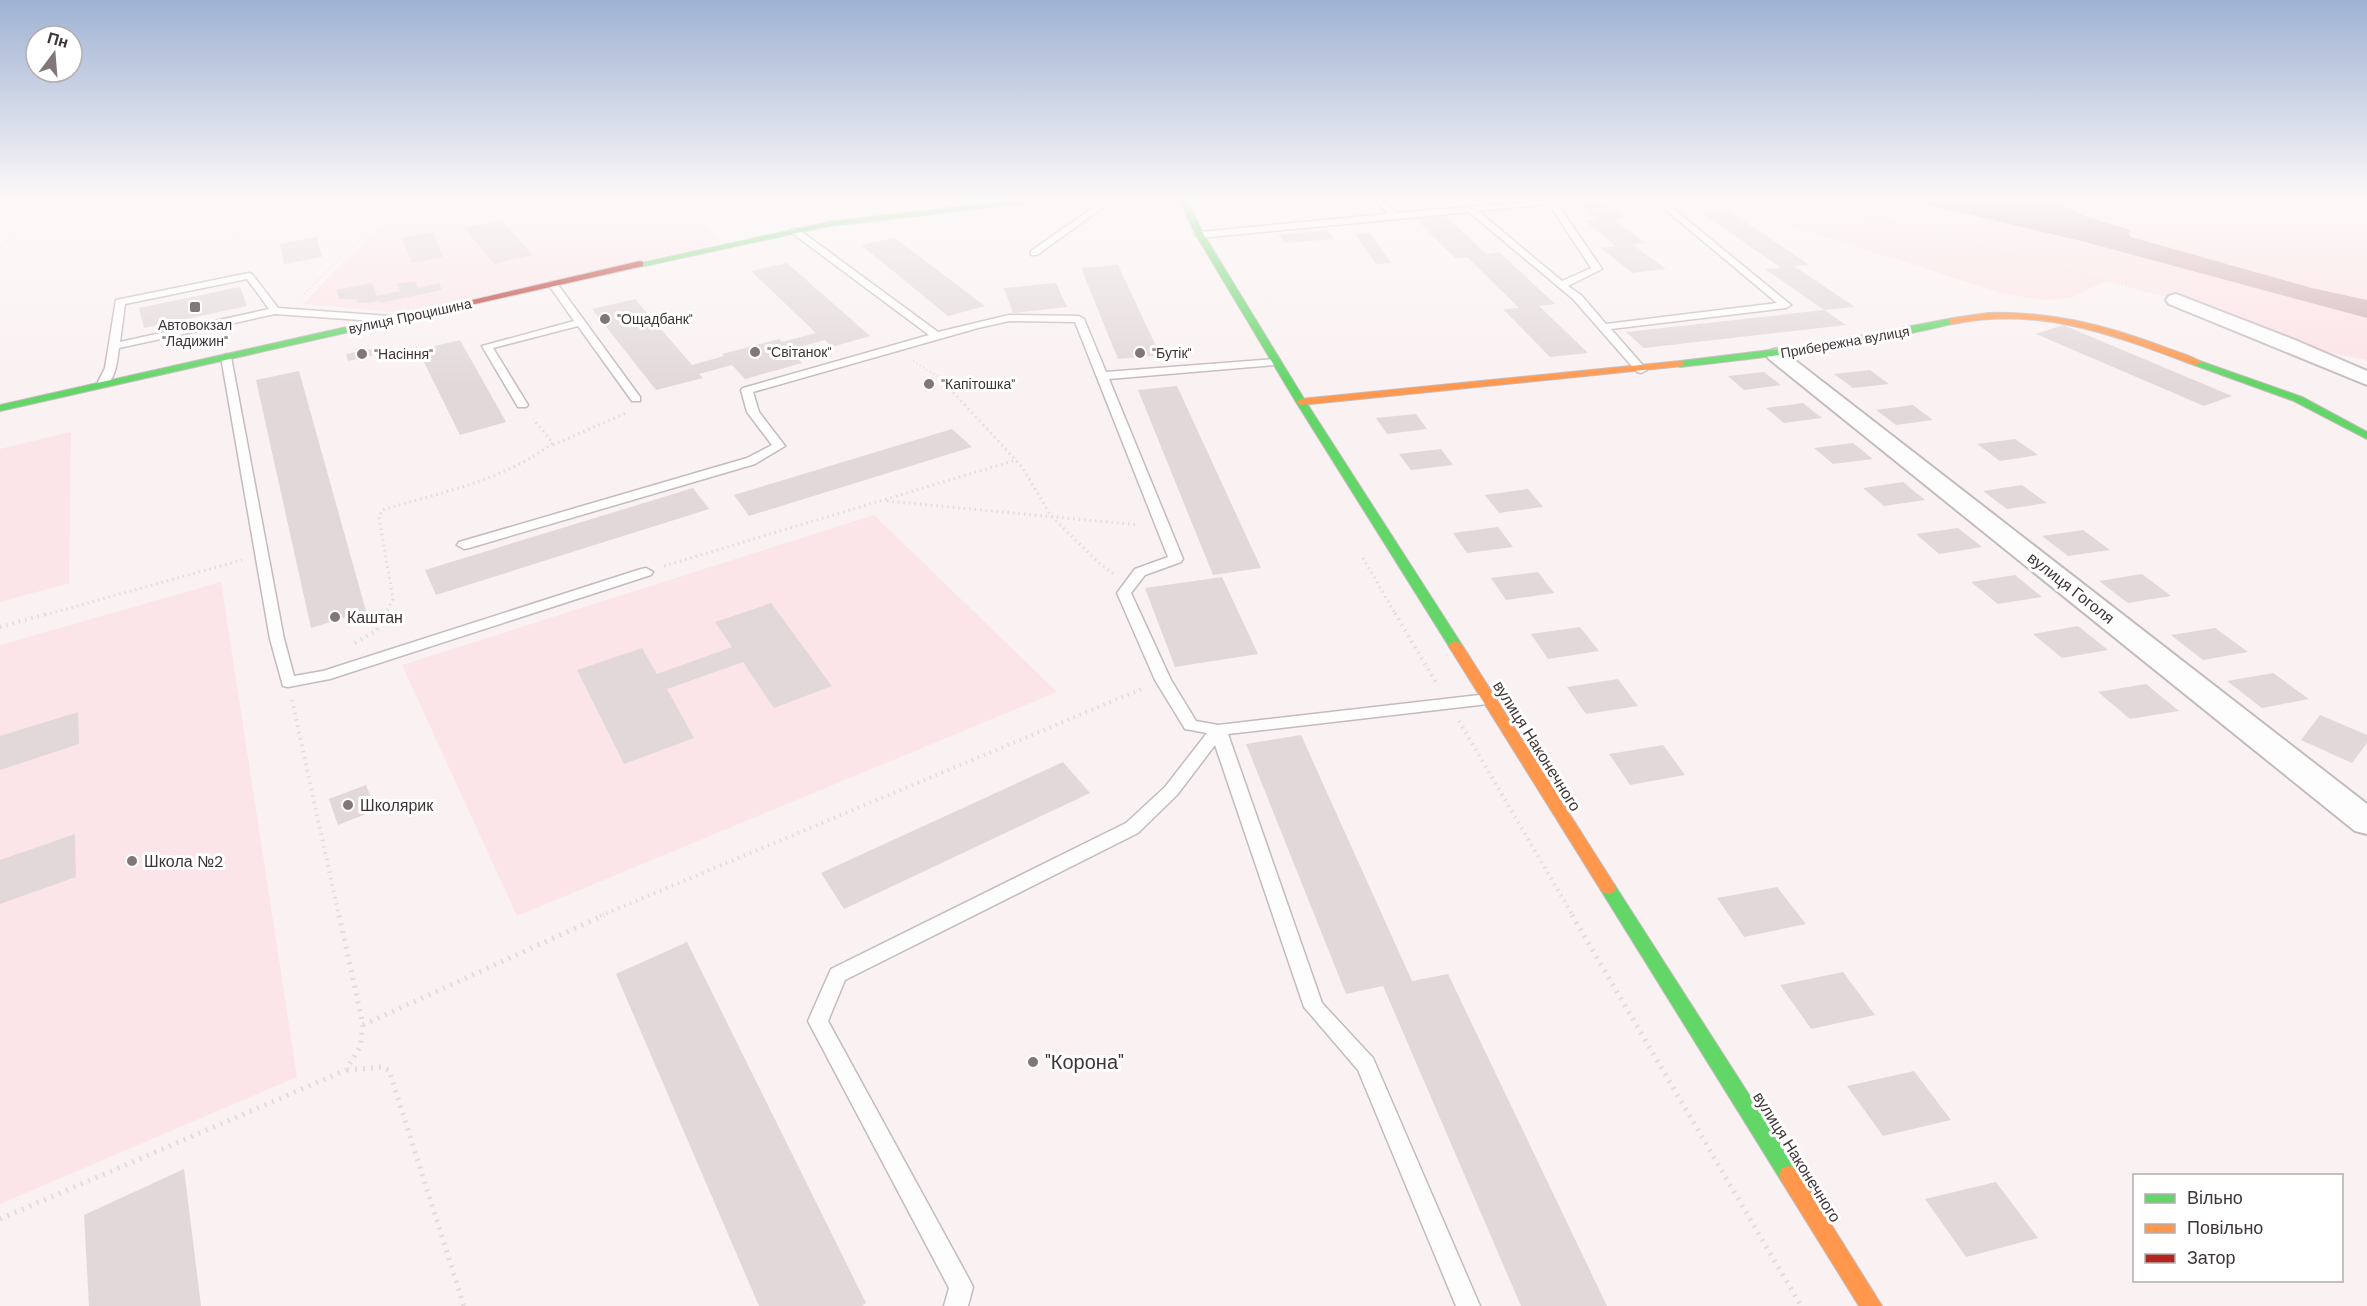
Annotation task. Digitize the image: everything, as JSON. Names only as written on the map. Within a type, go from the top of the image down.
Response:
[{"type":"street","name":"вулиця Процишина","points":[[0,408],[658,261]]},
{"type":"street","name":"вулиця Наконечного","points":[[1216,261],[1301,402],[1871,1306]]},
{"type":"street","points":[[2176,300],[2288,344],[2367,379]]},
{"type":"street","name":"Прибережна вулиця","points":[[1301,402],[1776,355],[1892,335],[1964,318],[1994,315],[2039,318],[2096,327],[2298,399],[2367,436]]},
{"type":"street","name":"вулиця Гоголя","points":[[1776,355],[2367,822]]},
{"type":"lane","points":[[835,261],[935,335]]},
{"type":"lane","points":[[1533,261],[1577,297],[1641,370]]},
{"type":"lane","points":[[1561,285],[1597,269],[1592,261]]},
{"type":"lane","points":[[1603,327],[1786,305],[1732,261]]},
{"type":"lane","points":[[103,384],[111,368],[120,302],[249,276],[280,312]]},
{"type":"lane","points":[[553,284],[636,399]]},
{"type":"lane","points":[[114,346],[280,312],[395,320]]},
{"type":"lane","points":[[464,545],[751,461],[779,446],[753,412],[747,390],[935,335],[1009,318],[1079,319],[1176,558],[1140,572],[1124,593],[1163,680],[1191,725],[1218,730],[1488,699]]},
{"type":"lane","points":[[522,405],[487,346],[581,322]]},
{"type":"lane","points":[[226,357],[288,682],[325,676],[646,572]]},
{"type":"lane","points":[[1102,376],[1276,362]]},
{"type":"lane","points":[[956,1306],[961,1287],[818,1022],[838,975],[1132,828],[1171,791],[1218,730]]},
{"type":"lane","points":[[1218,730],[1314,1007],[1366,1064],[1468,1306]]},
{"type":"path","points":[[280,312],[335,261]]},
{"type":"path","points":[[2033,261],[2176,300]]},
{"type":"path","points":[[892,348],[946,382],[1016,460],[1051,516],[1100,564],[1130,585]]},
{"type":"path","points":[[549,447],[638,408],[636,399]]},
{"type":"path","points":[[347,648],[376,631],[393,599],[379,517],[382,510],[487,477],[545,452],[553,443],[522,405]]},
{"type":"path","points":[[646,572],[1016,460]]},
{"type":"path","points":[[883,500],[1164,527]]},
{"type":"path","points":[[0,627],[262,554]]},
{"type":"path","points":[[1361,554],[1800,1306]]},
{"type":"path","points":[[363,1025],[610,912],[1163,680]]},
{"type":"path","points":[[288,682],[363,1025],[360,1047],[346,1070]]},
{"type":"path","points":[[0,1219],[346,1070],[382,1067],[389,1070],[464,1306]]},
{"type":"shaded area","points":[[346,261],[641,261],[405,313],[303,304]]},
{"type":"shaded area","points":[[1901,261],[2155,261],[2367,318],[2367,360],[2288,344],[2176,300],[2109,280],[2069,298],[2043,300],[2002,293]]},
{"type":"shaded area","points":[[2155,261],[2216,261],[2312,288],[2367,300],[2367,318]]},
{"type":"shaded area","points":[[2216,261],[2367,261],[2367,300],[2312,288]]},
{"type":"shaded area","points":[[71,432],[69,583],[0,602],[0,449]]},
{"type":"shaded area","points":[[874,515],[1057,692],[517,916],[402,665]]},
{"type":"shaded area","name":"Школа №2","points":[[221,582],[297,1077],[0,1204],[0,645]]},
{"type":"building","points":[[283,261],[301,261],[284,264]]},
{"type":"building","points":[[491,261],[507,261],[494,264]]},
{"type":"building","points":[[881,261],[925,261],[985,306],[948,316]]},
{"type":"building","points":[[1374,261],[1390,261],[1391,263],[1376,264]]},
{"type":"building","points":[[1471,261],[1509,261],[1555,304],[1539,306],[1588,353],[1550,357],[1503,309],[1519,308]]},
{"type":"building","points":[[1617,261],[1655,261],[1666,269],[1632,273]]},
{"type":"building","points":[[1771,261],[1804,261],[1810,265],[1794,266],[1855,307],[1824,310],[1765,269],[1781,268]]},
{"type":"building","points":[[787,263],[870,336],[832,347],[825,340],[789,350],[802,363],[745,379],[732,365],[699,374],[703,378],[656,390],[592,309],[635,299],[692,365],[724,356],[722,354],[779,339],[782,342],[816,333],[751,271]]},
{"type":"building","points":[[1118,265],[1160,355],[1118,359],[1081,268]]},
{"type":"building","points":[[415,281],[418,288],[439,283],[442,290],[380,303],[379,301],[368,303],[357,302],[356,299],[340,299],[336,290],[372,283],[377,296],[400,291],[397,284]]},
{"type":"building","points":[[1056,283],[1067,307],[1013,313],[1004,288]]},
{"type":"building","points":[[240,287],[247,306],[144,328],[139,308]]},
{"type":"building","points":[[1824,310],[1846,325],[1644,348],[1626,332]]},
{"type":"building","points":[[2063,325],[2232,396],[2204,406],[2036,334]]},
{"type":"building","points":[[460,340],[506,422],[460,435],[418,350]]},
{"type":"building","name":"\"Насіння\"","points":[[376,348],[379,354],[348,361],[346,354]]},
{"type":"building","points":[[1870,370],[1889,384],[1853,388],[1834,374]]},
{"type":"building","points":[[299,371],[366,611],[311,628],[256,380]]},
{"type":"building","points":[[1764,372],[1781,385],[1744,390],[1728,376]]},
{"type":"building","points":[[1177,386],[1261,568],[1213,575],[1138,390]]},
{"type":"building","points":[[1803,403],[1822,418],[1784,423],[1766,408]]},
{"type":"building","points":[[1913,405],[1933,420],[1896,425],[1876,410]]},
{"type":"building","points":[[1416,414],[1427,429],[1387,434],[1376,418]]},
{"type":"building","points":[[952,429],[972,447],[749,516],[734,495]]},
{"type":"building","points":[[2015,439],[2038,455],[2000,461],[1977,444]]},
{"type":"building","points":[[1853,443],[1873,459],[1833,464],[1814,448]]},
{"type":"building","points":[[1441,449],[1453,465],[1411,470],[1399,454]]},
{"type":"building","points":[[1903,482],[1925,500],[1884,506],[1863,488]]},
{"type":"building","points":[[2022,485],[2047,503],[2007,509],[1983,491]]},
{"type":"building","points":[[693,488],[709,509],[436,595],[425,570]]},
{"type":"building","points":[[1528,489],[1543,507],[1499,513],[1485,495]]},
{"type":"building","points":[[1498,527],[1513,547],[1467,553],[1453,533]]},
{"type":"building","points":[[1958,528],[1982,547],[1939,554],[1916,534]]},
{"type":"building","points":[[2083,530],[2110,550],[2068,556],[2042,536]]},
{"type":"building","points":[[1538,572],[1554,593],[1506,600],[1491,578]]},
{"type":"building","points":[[2142,574],[2171,596],[2128,603],[2099,581]]},
{"type":"building","points":[[2015,575],[2042,597],[1998,604],[1971,582]]},
{"type":"building","points":[[1222,577],[1258,654],[1175,667],[1145,588]]},
{"type":"building","points":[[771,603],[832,686],[774,708],[743,662],[667,689],[694,738],[624,764],[577,670],[642,648],[657,674],[732,647],[715,622]]},
{"type":"building","points":[[2078,626],[2108,650],[2062,658],[2033,634]]},
{"type":"building","points":[[1580,627],[1599,651],[1548,659],[1531,634]]},
{"type":"building","points":[[2215,628],[2248,652],[2203,660],[2171,635]]},
{"type":"building","points":[[2273,673],[2309,699],[2262,708],[2227,681]]},
{"type":"building","points":[[1618,679],[1638,706],[1586,714],[1567,687]]},
{"type":"building","points":[[2146,684],[2179,711],[2130,719],[2098,692]]},
{"type":"building","points":[[78,712],[79,744],[0,770],[0,736]]},
{"type":"building","points":[[2320,715],[2367,735],[2367,743],[2352,763],[2301,740]]},
{"type":"building","points":[[1301,735],[1412,981],[1448,974],[1607,1306],[1521,1306],[1383,986],[1346,994],[1246,744]]},
{"type":"building","points":[[1663,745],[1685,775],[1630,785],[1609,754]]},
{"type":"building","points":[[1063,762],[1090,793],[844,909],[821,873]]},
{"type":"building","points":[[366,785],[376,810],[338,825],[329,799]]},
{"type":"building","points":[[75,834],[76,877],[0,904],[0,860]]},
{"type":"building","points":[[1777,887],[1806,924],[1744,937],[1717,898]]},
{"type":"building","points":[[687,942],[866,1303],[862,1306],[759,1306],[616,974]]},
{"type":"building","points":[[1843,972],[1875,1015],[1811,1029],[1780,985]]},
{"type":"building","points":[[1914,1071],[1951,1120],[1883,1136],[1847,1086]]},
{"type":"building","points":[[184,1169],[201,1306],[89,1306],[84,1215]]},
{"type":"building","points":[[1996,1182],[2038,1238],[1966,1257],[1925,1199]]},
{"type":"traffic: fast","points":[[640,264],[654,261]]},
{"type":"traffic: fast","points":[[1216,261],[1301,402],[1455,645]]},
{"type":"traffic: fast","points":[[0,408],[426,312]]},
{"type":"traffic: fast","points":[[1680,364],[1818,347],[1953,321]]},
{"type":"traffic: fast","points":[[2197,363],[2298,399],[2367,436]]},
{"type":"traffic: fast","points":[[1608,888],[1789,1175]]},
{"type":"traffic: slow","points":[[1953,321],[2006,315],[2044,317],[2080,323],[2134,339],[2197,363]]},
{"type":"traffic: slow","points":[[1301,402],[1680,364]]},
{"type":"traffic: slow","points":[[1455,645],[1608,888]]},
{"type":"traffic: slow","points":[[1789,1175],[1871,1306]]},
{"type":"traffic: jam","points":[[426,312],[640,264]]},
{"type":"place","name":"Автовокзал \"Ладижин\"","points":[[195,307]]},
{"type":"place","name":"\"Ощадбанк\"","points":[[605,319]]},
{"type":"place","name":"\"Світанок\"","points":[[755,352]]},
{"type":"place","name":"\"Бутік\"","points":[[1140,353]]},
{"type":"place","name":"\"Насіння\"","points":[[362,354]]},
{"type":"place","name":"\"Капітошка\"","points":[[929,384]]},
{"type":"place","name":"Каштан","points":[[335,617]]},
{"type":"place","name":"Школярик","points":[[348,805]]},
{"type":"place","name":"Школа №2","points":[[132,861]]},
{"type":"place","name":"\"Корона\"","points":[[1033,1062]]}]
